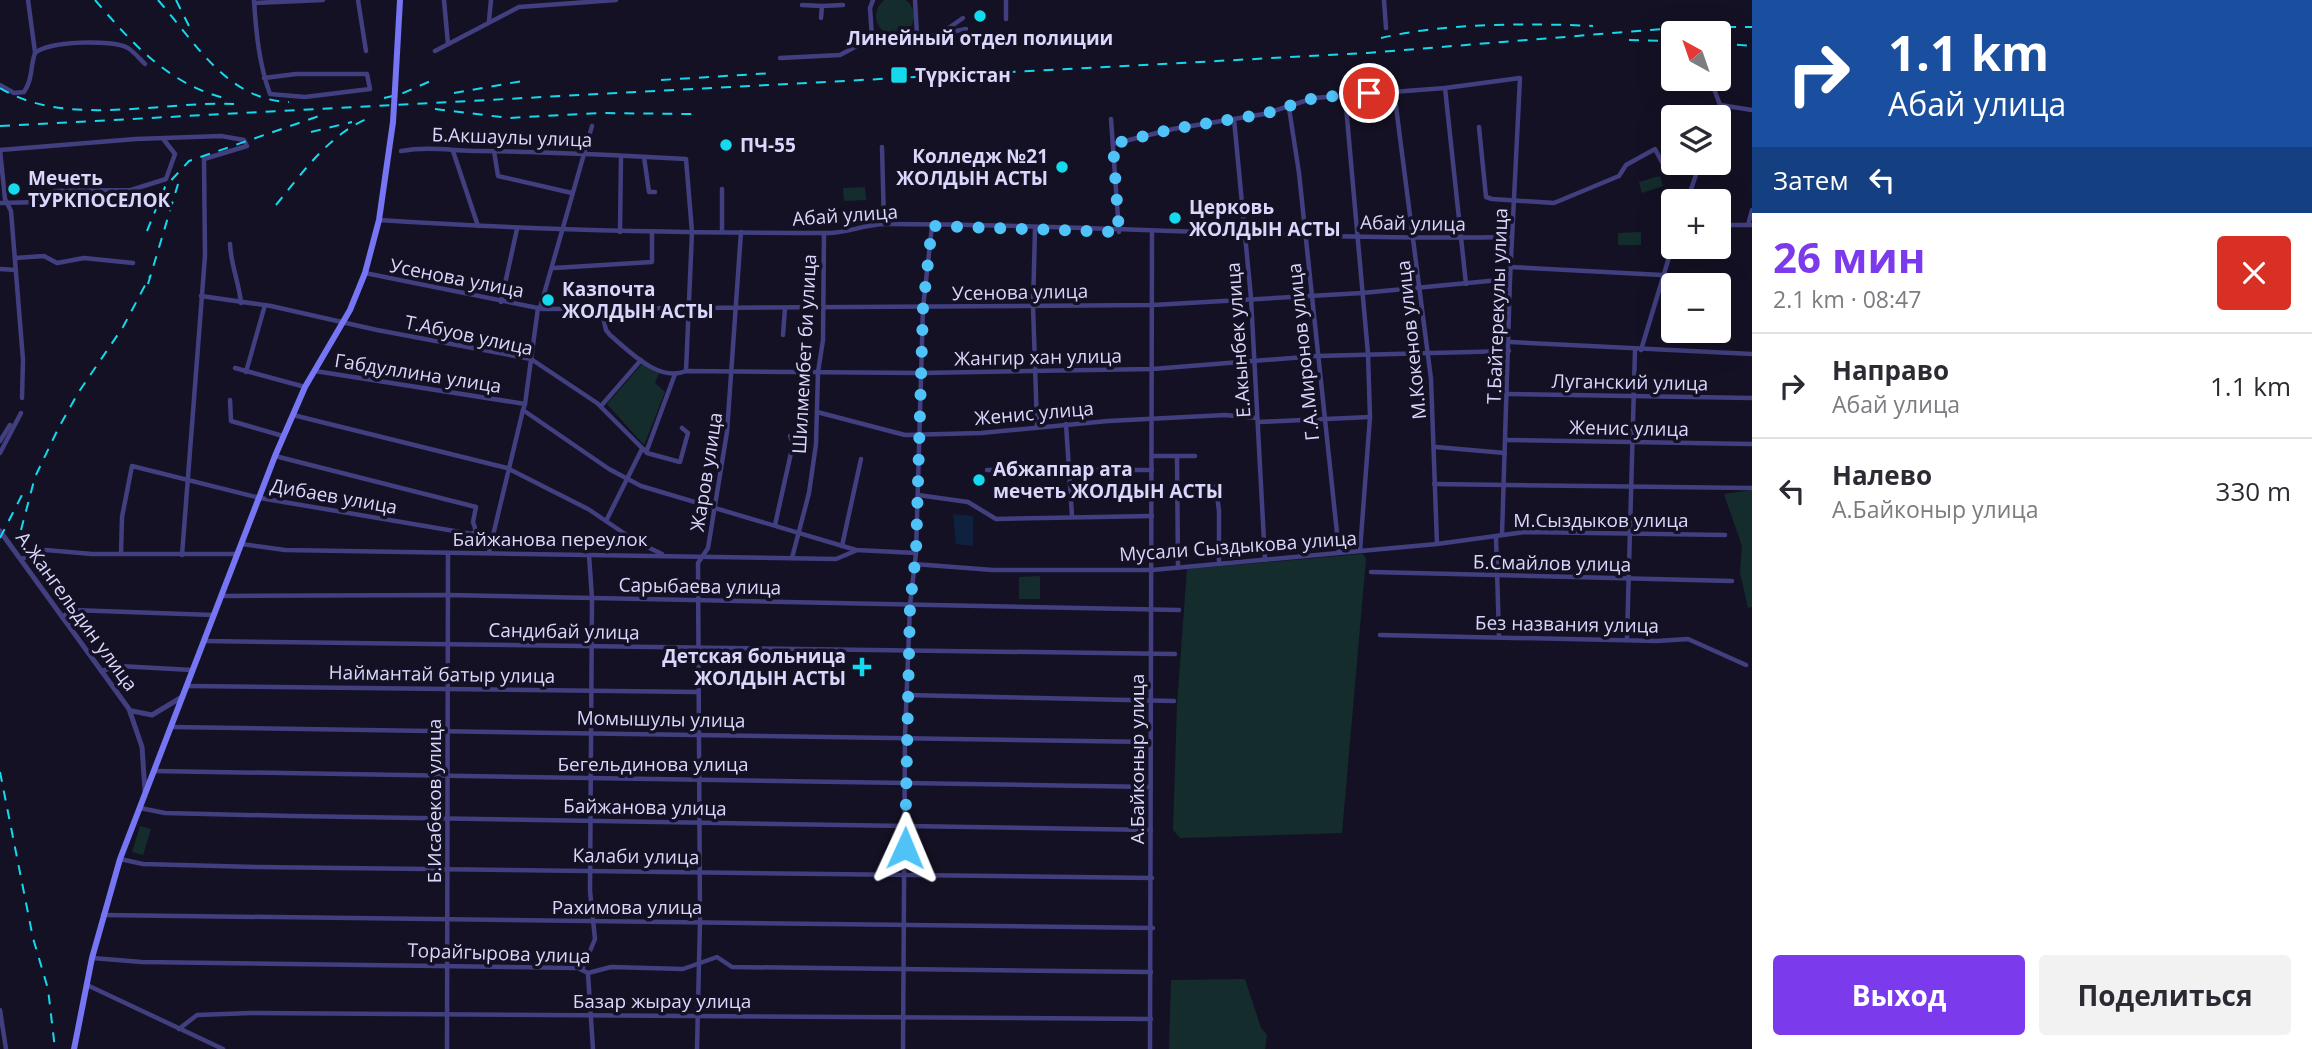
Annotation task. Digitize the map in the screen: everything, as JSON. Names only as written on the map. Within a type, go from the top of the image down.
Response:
[{"type":"main road","points":[[74,1049],[102,915],[120,859],[275,456],[305,387],[344,323],[365,273],[379,220],[393,122],[400,0]]},
{"type":"street","points":[[1,86],[14,93],[24,92],[31,81],[30,66],[35,53],[28,0]]},
{"type":"street","points":[[264,78],[296,74],[367,74],[370,89],[280,97],[270,94],[264,78],[254,1],[323,0]]},
{"type":"street","points":[[358,0],[366,51]]},
{"type":"street","points":[[444,0],[448,44]]},
{"type":"street","points":[[489,22],[491,0]]},
{"type":"street","points":[[435,51],[519,7],[616,0]]},
{"type":"street","points":[[872,38],[870,8],[873,0]]},
{"type":"street","points":[[915,0],[917,35]]},
{"type":"street","points":[[1006,0],[1006,19]]},
{"type":"street","points":[[1384,0],[1386,28]]},
{"type":"street","points":[[802,5],[843,5]]},
{"type":"street","points":[[821,19],[822,6]]},
{"type":"street","points":[[939,34],[963,18]]},
{"type":"street","points":[[780,58],[840,55],[848,48],[866,44],[872,38],[939,34],[966,29]]},
{"type":"street","points":[[35,53],[50,45],[115,43],[128,48],[145,64]]},
{"type":"street","name":"Т.Байтерекулы улица","points":[[1445,88],[1520,78],[1511,237],[1510,342],[1502,535]]},
{"type":"street","points":[[1113,144],[1173,129],[1289,108],[1314,98],[1445,88],[1466,284]]},
{"type":"street","name":"М.Кокенов улица","points":[[1394,91],[1421,288],[1436,447],[1434,484],[1437,544]]},
{"type":"street","points":[[1345,95],[1368,354],[1370,417],[1360,551]]},
{"type":"street","points":[[1731,107],[1752,110]]},
{"type":"street","name":"Г.А.Миронов улица","points":[[1289,108],[1299,173],[1339,552]]},
{"type":"street","points":[[1111,119],[1119,232]]},
{"type":"street","name":"Е.Акынбек улица","points":[[1234,119],[1251,298],[1265,560]]},
{"type":"street","points":[[525,404],[539,308],[553,268],[582,152],[592,126]]},
{"type":"street","points":[[1479,127],[1486,197],[1554,203],[1619,176],[1626,165],[1655,149],[1661,160]]},
{"type":"street","points":[[22,398],[23,360],[15,258],[0,150],[41,145],[221,136],[244,140],[247,146],[207,156],[203,166],[205,256],[182,555]]},
{"type":"street","points":[[0,203],[40,202],[54,191],[131,190],[166,179],[175,154],[163,139]]},
{"type":"street","name":"Б.Акшаулы улица","points":[[401,151],[428,147],[453,151],[582,152],[686,159],[692,232]]},
{"type":"street","points":[[882,147],[884,224]]},
{"type":"street","points":[[453,151],[479,227]]},
{"type":"street","points":[[494,151],[498,176],[572,192]]},
{"type":"street","points":[[620,232],[621,156]]},
{"type":"street","points":[[645,157],[649,192],[655,192]]},
{"type":"street","points":[[722,189],[722,232]]},
{"type":"street","points":[[1731,225],[1750,225],[1752,210]]},
{"type":"street","name":"Абай улица","points":[[379,220],[517,229],[620,232],[824,233],[884,224],[1152,233],[1511,237]]},
{"type":"street","points":[[903,1049],[908,649],[916,553],[923,308],[932,226]]},
{"type":"street","points":[[501,302],[517,229]]},
{"type":"street","points":[[1035,229],[1033,306],[1037,426]]},
{"type":"street","points":[[553,268],[652,262],[652,232]]},
{"type":"street","points":[[686,370],[692,232]]},
{"type":"street","name":"Жаров улица","points":[[697,1049],[700,921],[696,648],[698,563],[705,556],[716,507],[733,371],[741,232]]},
{"type":"street","name":"Шилмембет би улица","points":[[792,558],[809,493],[817,412],[824,307],[824,233]]},
{"type":"street","name":"А.Байконыр улица","points":[[1150,1049],[1153,928],[1150,701],[1152,233]]},
{"type":"street","points":[[230,244],[232,272],[241,303]]},
{"type":"street","points":[[15,258],[44,256],[57,263],[84,258],[133,264]]},
{"type":"street","points":[[1510,267],[1661,275]]},
{"type":"street","points":[[1,270],[16,270]]},
{"type":"street","name":"Усенова улица","points":[[365,273],[539,308],[1153,305],[1362,293],[1510,279]]},
{"type":"street","points":[[1628,638],[1634,441],[1632,396],[1638,350],[1661,278]]},
{"type":"street","points":[[201,296],[344,323]]},
{"type":"street","points":[[246,372],[265,306]]},
{"type":"street","points":[[601,308],[606,330],[654,369],[675,374],[647,450],[642,449]]},
{"type":"street","points":[[783,334],[785,308]]},
{"type":"street","name":"Т.Абуов улица","points":[[344,323],[531,359],[601,406],[642,449]]},
{"type":"street","points":[[1510,342],[1752,355]]},
{"type":"street","name":"Жангир хан улица","points":[[675,374],[686,370],[922,373],[1152,369],[1317,356],[1509,351]]},
{"type":"street","points":[[601,406],[640,360]]},
{"type":"street","points":[[235,369],[305,387]]},
{"type":"street","name":"Габдуллина улица","points":[[314,371],[525,404],[523,410],[626,480],[856,550]]},
{"type":"street","name":"Луганский улица","points":[[1507,394],[1752,398]]},
{"type":"street","points":[[230,400],[231,421],[284,437]]},
{"type":"street","points":[[489,552],[523,410]]},
{"type":"street","name":"Женис улица","points":[[817,412],[905,435],[981,433],[1037,426],[1225,415],[1257,420],[1325,421],[1370,417]]},
{"type":"street","points":[[0,453],[21,413]]},
{"type":"street","points":[[293,415],[507,468],[588,509],[663,554]]},
{"type":"street","points":[[1066,424],[1072,516]]},
{"type":"street","points":[[0,441],[10,425]]},
{"type":"street","points":[[642,449],[680,462],[688,433],[682,428]]},
{"type":"street","points":[[775,524],[793,444],[790,436]]},
{"type":"street","name":"Женис улица","points":[[1506,440],[1752,444]]},
{"type":"street","points":[[1436,447],[1505,453]]},
{"type":"street","points":[[606,521],[642,449]]},
{"type":"street","name":"Дибаев улица","points":[[121,554],[122,517],[132,466],[261,498],[472,534],[476,531],[473,522],[476,507],[275,456]]},
{"type":"street","points":[[1152,456],[1195,456]]},
{"type":"street","points":[[1177,457],[1178,568]]},
{"type":"street","points":[[842,547],[861,459]]},
{"type":"street","points":[[988,470],[1152,470]]},
{"type":"street","points":[[1434,484],[1752,488]]},
{"type":"street","points":[[1216,486],[1219,564]]},
{"type":"street","points":[[918,495],[968,502],[996,519],[1152,516]]},
{"type":"street","name":"А.Жангельдин улица","points":[[0,531],[129,709],[142,747],[145,794]]},
{"type":"street","name":"М.Сыздыков улица","points":[[1437,544],[1525,532],[1725,535]]},
{"type":"street","points":[[1496,537],[1499,637]]},
{"type":"street","name":"Байжанова переулок","points":[[242,544],[285,550],[663,554],[836,559],[856,550]]},
{"type":"street","name":"Мусали Сыздыкова улица","points":[[914,565],[993,570],[1152,570],[1437,544]]},
{"type":"street","points":[[21,559],[46,550],[121,554],[238,554]]},
{"type":"street","points":[[856,550],[916,553]]},
{"type":"street","name":"Б.Исабеков улица","points":[[447,1049],[448,553]]},
{"type":"street","points":[[589,555],[592,598],[592,922],[595,939],[585,972],[593,1015],[593,1049]]},
{"type":"street","name":"Б.Смайлов улица","points":[[1371,572],[1732,582]]},
{"type":"street","name":"Сарыбаева улица","points":[[221,596],[449,595],[1179,610]]},
{"type":"street","points":[[62,617],[72,610],[214,615]]},
{"type":"street","name":"Без названия улица","points":[[1380,635],[1628,638],[1657,641],[1688,639],[1746,665]]},
{"type":"street","name":"Сандибай улица","points":[[204,641],[1175,654]]},
{"type":"street","points":[[101,671],[119,666],[192,670]]},
{"type":"street","name":"Наймантай батыр улица","points":[[187,686],[698,692]]},
{"type":"street","points":[[907,695],[1174,701]]},
{"type":"street","points":[[129,709],[140,715],[152,715],[183,697]]},
{"type":"street","name":"Момышулы улица","points":[[172,727],[905,736],[1059,743],[1151,742]]},
{"type":"street","name":"Бегельдинова улица","points":[[154,771],[1151,787]]},
{"type":"street","name":"Байжанова улица","points":[[140,808],[165,813],[1151,830]]},
{"type":"street","name":"Калаби улица","points":[[120,859],[144,864],[1152,878]]},
{"type":"street","name":"Рахимова улица","points":[[102,915],[1153,928]]},
{"type":"street","name":"Торайгырова улица","points":[[92,958],[156,962],[447,965],[585,972],[611,967],[683,969],[717,957],[732,967],[1152,972]]},
{"type":"street","points":[[86,985],[223,1049]]},
{"type":"street","points":[[0,1010],[3,1049]]},
{"type":"street","name":"Базар жырау улица","points":[[179,1029],[197,1015],[903,1015],[1151,1018]]},
{"type":"green space","points":[[886,-1],[904,-1],[913,9],[913,23],[909,30],[902,34],[888,34],[881,30],[877,23],[877,9]]},
{"type":"green space","points":[[1660,176],[1663,186],[1642,193],[1639,182]]},
{"type":"green space","points":[[865,187],[866,200],[844,201],[843,188]]},
{"type":"green space","points":[[1641,232],[1641,245],[1618,245],[1618,233]]},
{"type":"green space","points":[[642,364],[659,373],[655,383],[665,392],[644,445],[607,404]]},
{"type":"green space","points":[[1752,490],[1752,607],[1748,608],[1740,573],[1742,546],[1724,494]]},
{"type":"green space","points":[[1363,554],[1366,559],[1342,833],[1180,838],[1173,830],[1177,705],[1187,569]]},
{"type":"green space","points":[[1040,576],[1040,599],[1019,599],[1019,577]]},
{"type":"green space","points":[[140,826],[151,829],[143,855],[132,852]]},
{"type":"green space","points":[[1245,979],[1261,1028],[1267,1035],[1265,1049],[1169,1049],[1171,980]]},
{"type":"water","points":[[953,514],[973,516],[973,546],[956,544]]},
{"type":"railway","points":[[95,0],[152,60],[185,82],[224,98]]},
{"type":"railway","points":[[158,0],[199,50],[230,80],[267,99],[289,102]]},
{"type":"railway","points":[[176,0],[190,28]]},
{"type":"railway","points":[[1381,38],[1432,29],[1486,25],[1593,26]]},
{"type":"railway","points":[[0,126],[1367,53],[1687,27],[1752,27]]},
{"type":"railway","points":[[1629,40],[1661,41]]},
{"type":"railway","points":[[1731,44],[1752,46]]},
{"type":"railway","points":[[661,80],[773,73]]},
{"type":"railway","points":[[384,98],[401,94],[433,80]]},
{"type":"railway","points":[[454,93],[528,80]]},
{"type":"railway","points":[[0,88],[26,100],[83,110],[234,104]]},
{"type":"railway","points":[[435,109],[509,118],[599,113],[692,114]]},
{"type":"railway","points":[[147,231],[165,187],[189,161],[325,114]]},
{"type":"railway","points":[[276,205],[330,143],[356,124],[371,117]]},
{"type":"railway","points":[[311,132],[352,122]]},
{"type":"railway","points":[[148,284],[178,184]]},
{"type":"railway","points":[[21,530],[35,477],[58,429],[78,393],[123,327],[150,276]]},
{"type":"railway","points":[[0,538],[24,491]]},
{"type":"railway","points":[[0,772],[33,938],[48,989],[55,1049]]},
{"type":"place","name":"Линейный отдел полиции","points":[[980,16]]},
{"type":"place","name":"Түркістан","points":[[899,75]]},
{"type":"place","name":"ПЧ-55","points":[[726,145]]},
{"type":"place","name":"Колледж №21 ЖОЛДЫН АСТЫ","points":[[1062,167]]},
{"type":"place","name":"Мечеть ТУРКПОСЕЛОК","points":[[14,189]]},
{"type":"place","name":"Церковь ЖОЛДЫН АСТЫ","points":[[1175,218]]},
{"type":"place","name":"Казпочта ЖОЛДЫН АСТЫ","points":[[548,300]]},
{"type":"place","name":"Абжаппар ата мечеть ЖОЛДЫН АСТЫ","points":[[979,480]]},
{"type":"place","name":"Детская больница ЖОЛДЫН АСТЫ","points":[[862,667]]},
{"type":"route","points":[[905,848],[905,736],[910,605],[916,553],[923,308],[932,226],[1119,232],[1113,144],[1173,129],[1264,114],[1314,98],[1369,93]]}]
